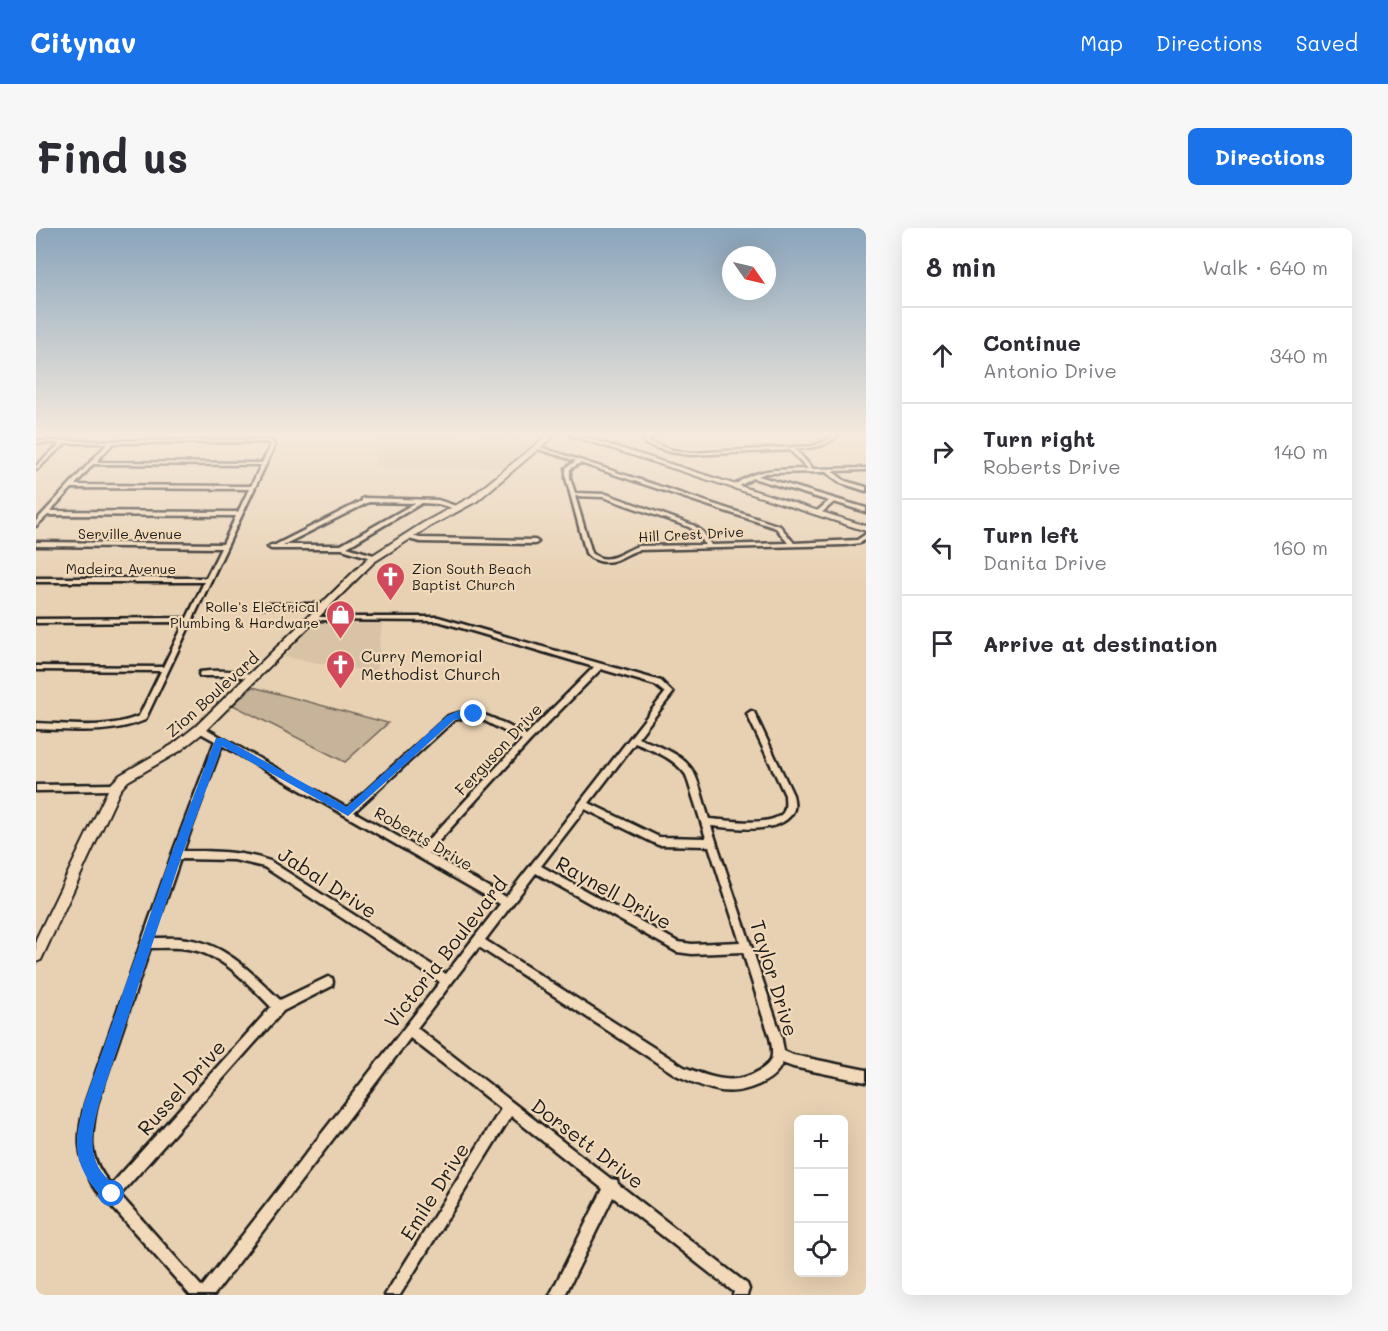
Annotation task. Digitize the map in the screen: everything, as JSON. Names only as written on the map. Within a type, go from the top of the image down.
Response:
[{"type":"main road","name":"Zion Boulevard","points":[[36,955],[115,788],[132,773],[176,748],[200,729],[377,555],[475,499],[492,485]]},
{"type":"main road","points":[[730,485],[866,529]]},
{"type":"street","points":[[36,726],[110,726],[135,722],[147,710],[253,485]]},
{"type":"street","name":"Hill Crest Drive","points":[[571,485],[592,557],[609,561],[621,558],[631,549],[638,548],[708,544],[858,542],[866,536]]},
{"type":"street","points":[[650,485],[778,528],[791,543]]},
{"type":"street","points":[[782,485],[866,510]]},
{"type":"street","points":[[36,524],[70,486],[252,488]]},
{"type":"street","points":[[573,494],[604,495],[691,526],[701,533],[708,544]]},
{"type":"street","points":[[357,500],[425,501],[456,510]]},
{"type":"street","points":[[368,500],[274,547],[342,547],[377,555]]},
{"type":"street","points":[[818,513],[833,500]]},
{"type":"street","points":[[342,547],[425,501]]},
{"type":"street","points":[[46,513],[240,514]]},
{"type":"street","points":[[407,537],[420,540],[536,542]]},
{"type":"street","name":"Serville Avenue","points":[[36,544],[225,546]]},
{"type":"street","name":"Madeira Avenue","points":[[36,580],[207,580]]},
{"type":"street","points":[[258,606],[324,606]]},
{"type":"street","points":[[312,619],[438,619],[598,667]]},
{"type":"street","points":[[36,621],[189,620]]},
{"type":"street","name":"Ferguson Drive","points":[[422,853],[527,739],[598,667]]},
{"type":"street","name":"Victoria Boulevard","points":[[205,1295],[446,980],[585,805],[669,693],[658,683],[598,667]]},
{"type":"street","points":[[36,668],[166,669]]},
{"type":"street","points":[[203,674],[235,674],[254,677]]},
{"type":"street","points":[[706,822],[775,823],[783,820],[789,811],[791,805],[789,795],[751,714]]},
{"type":"street","points":[[348,812],[451,718],[458,715],[481,716],[527,739]]},
{"type":"street","name":"Roberts Drive","points":[[200,729],[507,903]]},
{"type":"street","points":[[200,1295],[97,1179],[88,1164],[85,1148],[86,1129],[92,1104],[177,855],[220,740]]},
{"type":"street","name":"Taylor Drive","points":[[478,941],[680,1071],[710,1083],[727,1086],[760,1077],[772,1068],[778,1055],[775,1035],[713,842],[686,767],[672,756],[635,740]]},
{"type":"street","points":[[36,788],[115,788]]},
{"type":"street","points":[[585,805],[658,841],[713,842]]},
{"type":"street","name":"Jabal Drive","points":[[177,855],[234,855],[253,858],[267,864],[446,980]]},
{"type":"street","name":"Raynell Drive","points":[[535,868],[677,947],[692,949],[747,947]]},
{"type":"street","points":[[147,943],[190,944],[204,948],[229,963],[279,1007]]},
{"type":"street","name":"Russel Drive","points":[[112,1194],[279,1007],[328,982]]},
{"type":"street","name":"Dorsett Drive","points":[[410,1030],[612,1185],[741,1292]]},
{"type":"street","points":[[778,1055],[793,1061],[866,1076]]},
{"type":"street","name":"Emile Drive","points":[[392,1295],[509,1108]]},
{"type":"street","points":[[557,1295],[612,1185]]},
{"type":"shaded area","name":"Rolle's Electrical Plumbing & Hardware","points":[[316,622],[382,622],[377,673],[284,657]]},
{"type":"shaded area","points":[[253,687],[388,723],[345,762],[233,705]]},
{"type":"place","name":"Zion South Beach Baptist Church","points":[[391,602]]},
{"type":"place","name":"Rolle's Electrical Plumbing & Hardware","points":[[340,640]]},
{"type":"place","name":"Curry Memorial Methodist Church","points":[[340,690]]},
{"type":"route","points":[[112,1194],[97,1179],[88,1164],[85,1148],[86,1129],[92,1104],[177,855],[220,740],[348,812],[451,718],[465,713],[474,714]]}]
